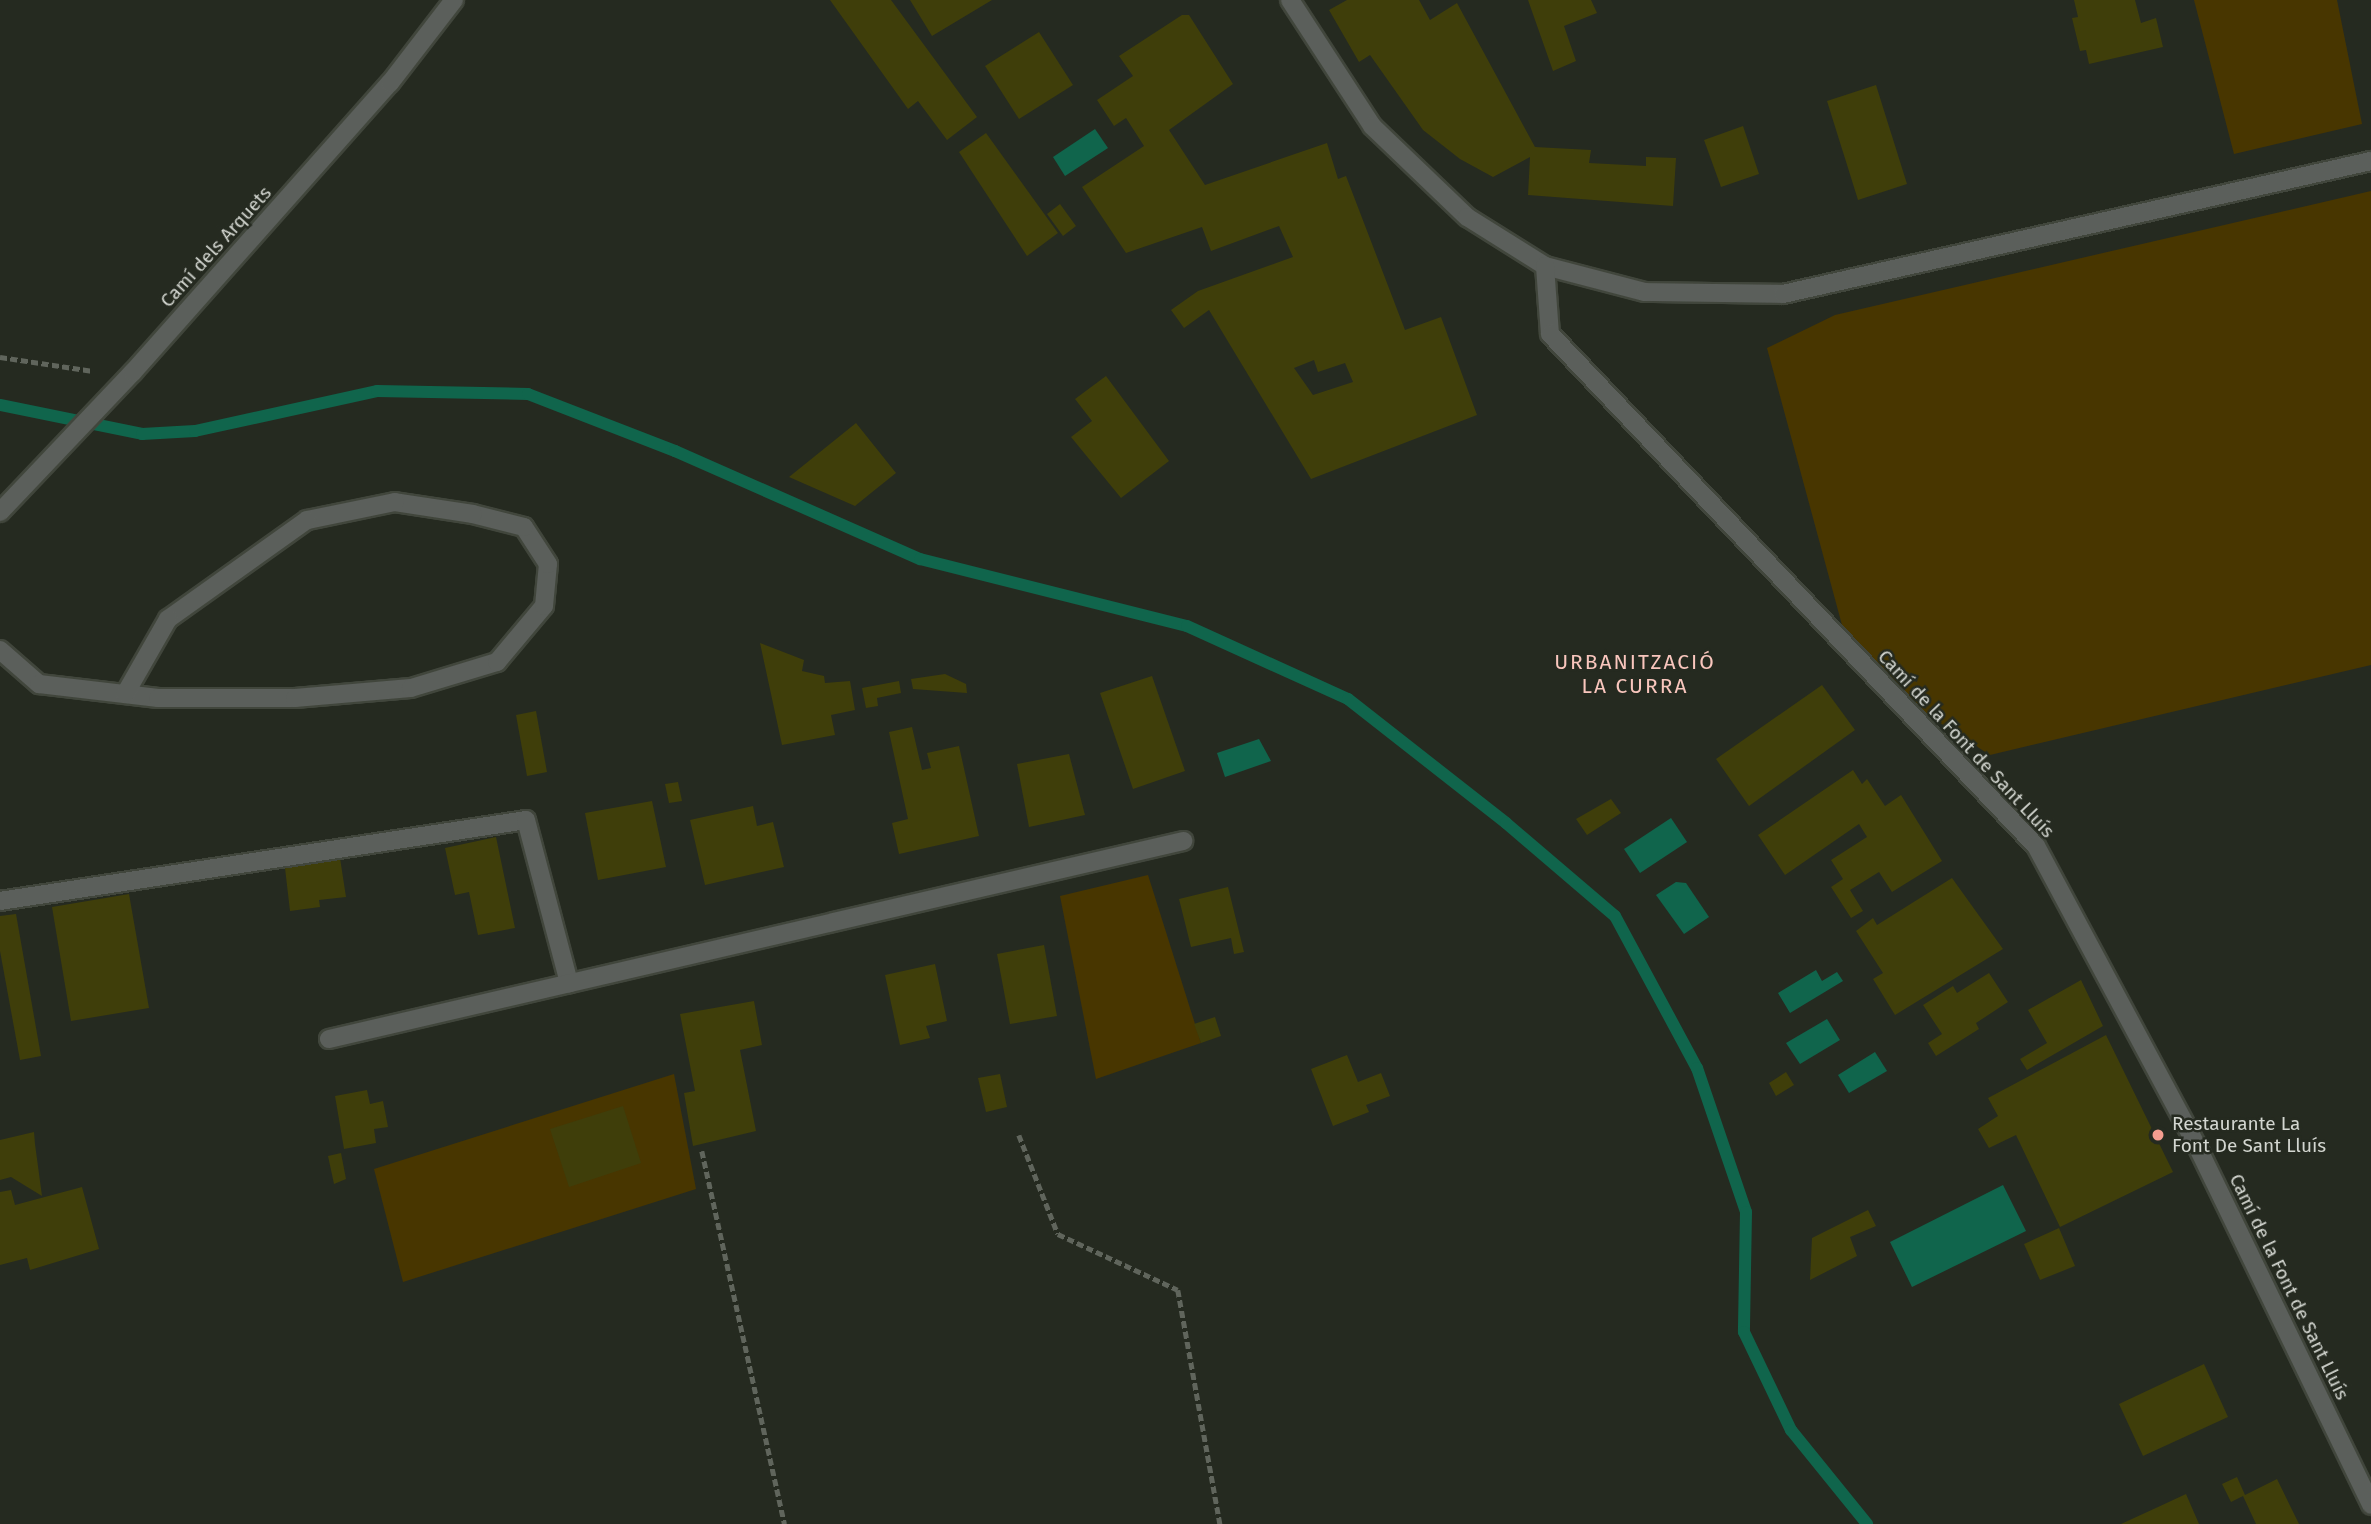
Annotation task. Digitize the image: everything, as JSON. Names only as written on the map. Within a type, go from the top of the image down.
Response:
[{"type":"street","name":"Camí dels Arquets","points":[[0,512],[133,372],[390,82],[454,0]]},
{"type":"street","points":[[1290,0],[1372,126],[1467,216],[1545,266],[1645,292],[1783,294],[2371,162]]},
{"type":"street","name":"Camí de la Font de Sant Lluís","points":[[1545,266],[1550,334],[2036,846],[2197,1146],[2371,1505]]},
{"type":"street","points":[[0,650],[39,684],[158,698],[295,698],[411,688],[497,662],[544,606],[548,564],[524,527],[473,513],[395,502],[307,520],[168,619],[125,694]]},
{"type":"street","points":[[0,901],[526,820],[569,983]]},
{"type":"street","points":[[329,1039],[1183,841]]},
{"type":"path","points":[[0,357],[133,372]]},
{"type":"path","points":[[1019,1135],[1058,1234],[1178,1290],[1220,1524]]},
{"type":"path","points":[[702,1151],[785,1524]]},
{"type":"shaded area","points":[[2194,0],[2337,0],[2362,124],[2234,154]]},
{"type":"shaded area","points":[[1095,129],[1108,148],[1065,176],[1053,157]]},
{"type":"shaded area","points":[[2371,191],[2371,665],[1990,755],[1926,714],[1842,625],[1767,348],[1835,315]]},
{"type":"shaded area","points":[[1259,739],[1271,761],[1225,777],[1217,753]]},
{"type":"shaded area","points":[[1671,818],[1687,842],[1640,873],[1624,849]]},
{"type":"shaded area","points":[[1148,875],[1201,1043],[1096,1079],[1060,896]]},
{"type":"shaded area","points":[[1676,882],[1686,883],[1709,917],[1684,934],[1656,895]]},
{"type":"shaded area","points":[[1816,970],[1822,981],[1837,972],[1843,981],[1790,1013],[1778,993]]},
{"type":"shaded area","points":[[1827,1019],[1840,1040],[1800,1064],[1786,1043]]},
{"type":"shaded area","points":[[1875,1052],[1887,1071],[1849,1093],[1838,1075]]},
{"type":"shaded area","points":[[674,1074],[696,1189],[403,1282],[374,1169]]},
{"type":"shaded area","points":[[2003,1185],[2026,1231],[1912,1287],[1890,1242]]},
{"type":"building","points":[[830,0],[891,0],[977,117],[947,140],[918,101],[908,109]]},
{"type":"building","points":[[910,0],[992,0],[932,36]]},
{"type":"building","points":[[1347,0],[1419,0],[1430,20],[1457,3],[1535,147],[1591,150],[1589,163],[1646,166],[1646,157],[1676,158],[1673,206],[1528,195],[1530,157],[1493,177],[1460,159],[1423,130],[1370,55],[1359,62],[1329,10]]},
{"type":"building","points":[[1528,0],[1591,0],[1597,13],[1564,26],[1576,61],[1553,71]]},
{"type":"building","points":[[2074,0],[2135,0],[2141,23],[2156,18],[2163,47],[2089,64],[2086,50],[2080,51],[2072,18],[2078,17]]},
{"type":"building","points":[[1182,15],[1189,15],[1233,84],[1169,130],[1205,185],[1327,143],[1338,179],[1346,176],[1405,330],[1441,317],[1477,415],[1311,479],[1209,310],[1184,328],[1171,310],[1198,291],[1293,257],[1279,226],[1211,251],[1202,227],[1126,253],[1082,187],[1144,146],[1126,118],[1114,126],[1097,100],[1133,76],[1119,56]],"holes":[[[1314,360],[1318,372],[1345,363],[1353,382],[1313,395],[1294,368]]]},
{"type":"building","points":[[1039,32],[1073,85],[1019,119],[985,66]]},
{"type":"building","points":[[1876,85],[1907,184],[1858,200],[1827,101]]},
{"type":"building","points":[[1743,126],[1759,174],[1721,187],[1704,140]]},
{"type":"building","points":[[986,133],[1058,233],[1027,256],[959,152]]},
{"type":"building","points":[[1060,204],[1076,226],[1063,236],[1047,214]]},
{"type":"building","points":[[1106,376],[1169,461],[1121,498],[1071,437],[1092,421],[1075,399]]},
{"type":"building","points":[[856,423],[896,473],[855,506],[789,477]]},
{"type":"building","points":[[760,643],[804,660],[802,671],[824,676],[825,683],[850,681],[855,710],[831,715],[835,735],[782,745]]},
{"type":"building","points":[[945,674],[966,684],[967,693],[913,689],[911,679]]},
{"type":"building","points":[[1152,676],[1185,771],[1133,789],[1100,693]]},
{"type":"building","points":[[899,681],[901,693],[877,698],[878,706],[866,708],[862,688]]},
{"type":"building","points":[[1822,685],[1855,730],[1749,806],[1716,759]]},
{"type":"building","points":[[536,711],[547,772],[527,776],[516,715]]},
{"type":"building","points":[[912,727],[922,770],[931,768],[927,753],[959,746],[979,836],[899,854],[892,823],[908,819],[889,732]]},
{"type":"building","points":[[1069,754],[1085,815],[1029,827],[1017,764]]},
{"type":"building","points":[[1853,770],[1862,784],[1867,779],[1885,806],[1901,795],[1942,861],[1892,892],[1879,872],[1850,890],[1863,911],[1851,918],[1831,887],[1843,879],[1831,860],[1867,837],[1859,824],[1785,875],[1758,835]]},
{"type":"building","points":[[678,782],[682,801],[669,803],[665,784]]},
{"type":"building","points":[[1611,799],[1621,813],[1587,835],[1576,819]]},
{"type":"building","points":[[652,801],[666,867],[598,880],[585,813]]},
{"type":"building","points":[[753,806],[757,826],[773,822],[784,867],[705,885],[690,820]]},
{"type":"building","points":[[496,837],[515,928],[478,935],[469,892],[455,895],[445,848]]},
{"type":"building","points":[[340,858],[346,897],[319,900],[320,907],[290,911],[285,868]]},
{"type":"building","points":[[1952,878],[2003,949],[1895,1015],[1873,979],[1883,973],[1856,931],[1873,918],[1877,925]]},
{"type":"building","points":[[1228,887],[1244,952],[1234,954],[1231,938],[1191,947],[1179,899]]},
{"type":"building","points":[[129,894],[149,1008],[71,1021],[52,907]]},
{"type":"building","points":[[16,914],[41,1056],[20,1060],[0,951],[0,916]]},
{"type":"building","points":[[1044,945],[1057,1016],[1010,1024],[997,954]]},
{"type":"building","points":[[935,964],[947,1021],[926,1026],[930,1038],[900,1045],[885,975]]},
{"type":"building","points":[[1989,973],[2008,1002],[1976,1023],[1979,1029],[1936,1056],[1928,1043],[1942,1034],[1923,1005],[1953,986],[1957,993]]},
{"type":"building","points":[[2081,980],[2103,1026],[2027,1070],[2020,1059],[2047,1043],[2028,1010]]},
{"type":"building","points":[[754,1001],[762,1045],[740,1050],[756,1131],[693,1146],[684,1093],[695,1091],[680,1014]]},
{"type":"building","points":[[1215,1017],[1221,1036],[1201,1043],[1194,1024]]},
{"type":"building","points":[[2106,1035],[2173,1172],[2060,1227],[2016,1135],[1989,1148],[1978,1129],[1998,1116],[1988,1098]]},
{"type":"building","points":[[1347,1055],[1358,1082],[1381,1073],[1390,1096],[1366,1105],[1369,1112],[1333,1126],[1311,1069]]},
{"type":"building","points":[[1786,1072],[1794,1085],[1776,1096],[1769,1083]]},
{"type":"building","points":[[1000,1074],[1007,1107],[986,1112],[978,1078]]},
{"type":"building","points":[[367,1090],[370,1104],[383,1101],[388,1127],[374,1129],[376,1143],[344,1149],[335,1096]]},
{"type":"building","points":[[623,1106],[641,1163],[569,1187],[550,1129]]},
{"type":"building","points":[[34,1132],[42,1196],[11,1177],[0,1180],[0,1140]]},
{"type":"building","points":[[341,1153],[346,1179],[334,1184],[328,1156]]},
{"type":"building","points":[[82,1187],[99,1249],[30,1270],[27,1258],[0,1265],[0,1192],[11,1190],[15,1205]]},
{"type":"building","points":[[1868,1210],[1876,1226],[1850,1237],[1857,1256],[1810,1280],[1812,1238]]},
{"type":"building","points":[[2059,1228],[2075,1266],[2040,1280],[2024,1244]]},
{"type":"building","points":[[2204,1364],[2228,1417],[2143,1456],[2119,1404]]},
{"type":"building","points":[[2237,1477],[2245,1495],[2277,1479],[2299,1524],[2256,1524],[2243,1496],[2231,1502],[2222,1484]]},
{"type":"building","points":[[2186,1494],[2199,1524],[2121,1524],[2158,1507]]},
{"type":"waterway","points":[[0,405],[142,434],[195,431],[377,391],[528,394],[675,451],[920,559],[1187,626],[1348,699],[1506,823],[1615,916],[1697,1068],[1746,1212],[1744,1332],[1791,1430],[1867,1524]]},
{"type":"place","name":"Restaurante La Font De Sant Lluís","points":[[2158,1135]]},
{"type":"district","name":"URBANITZACIÓ LA CURRA","points":[[1635,674]]}]
